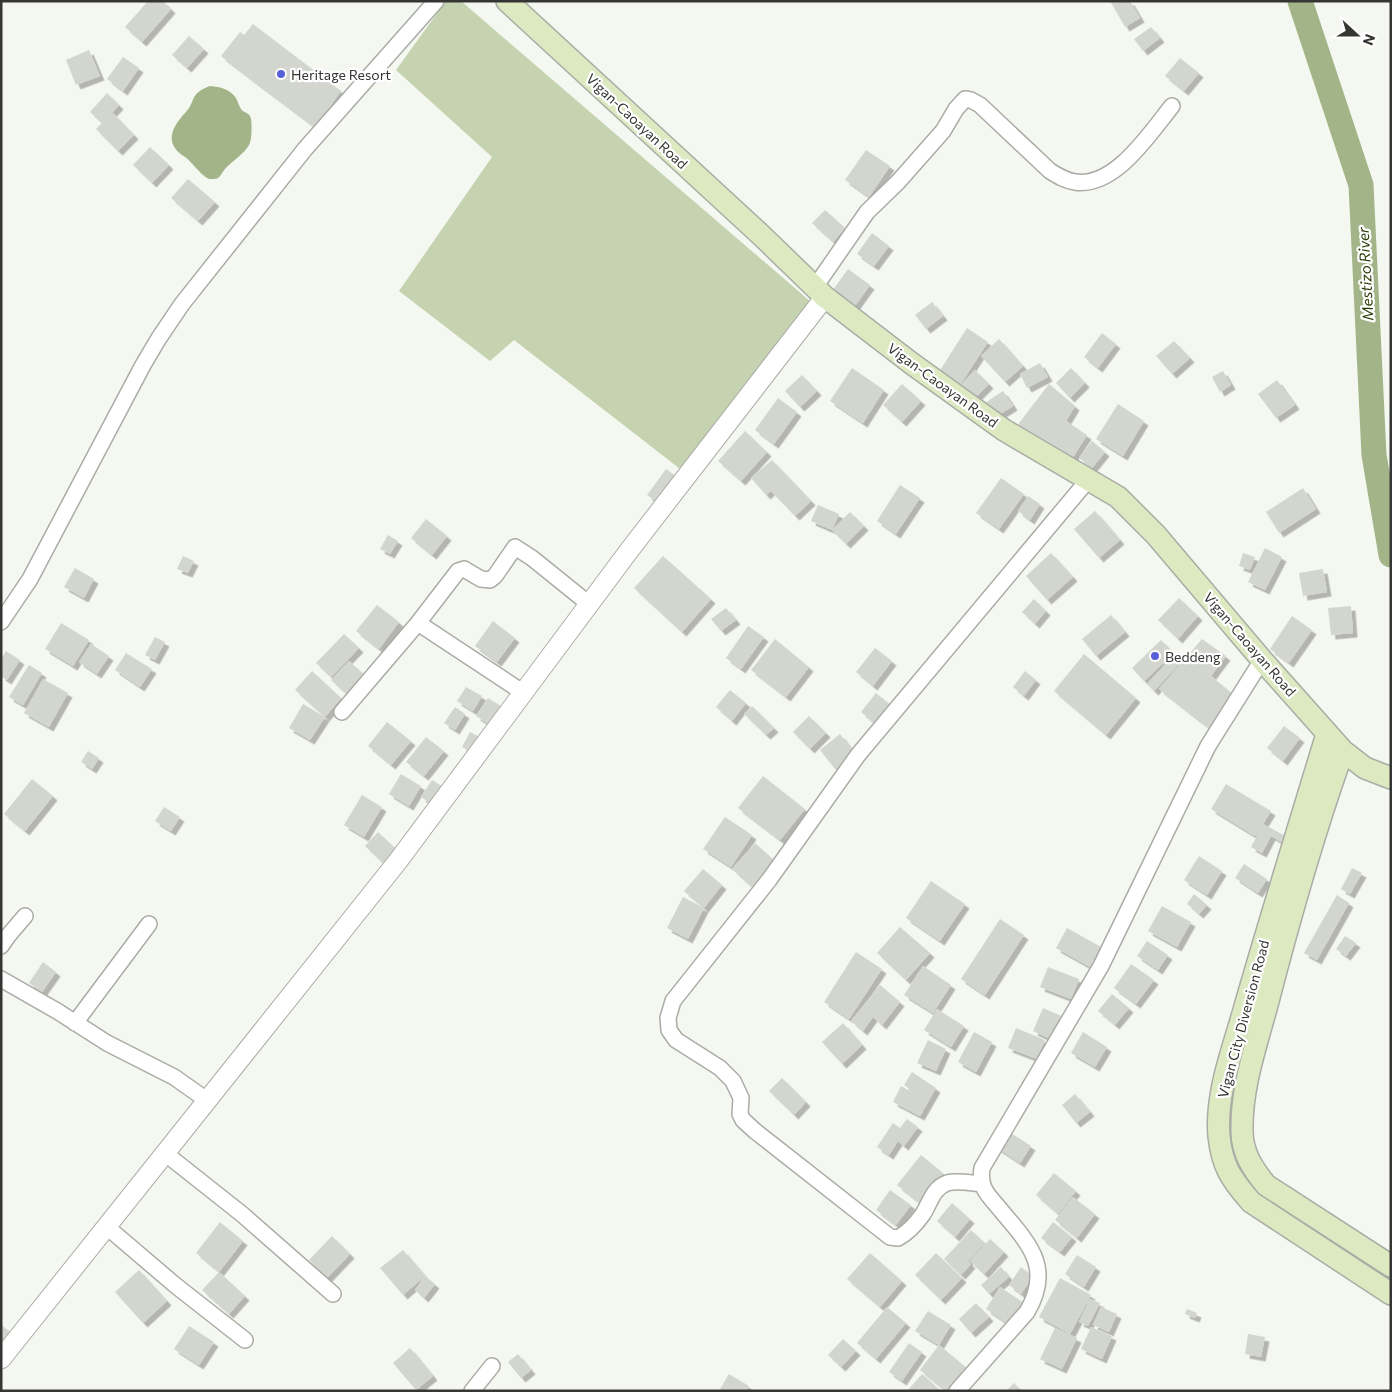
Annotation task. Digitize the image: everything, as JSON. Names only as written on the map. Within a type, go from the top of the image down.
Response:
[{"type":"main road","name":"Vigan-Caoayan Road","points":[[507,1],[754,228],[820,292],[911,363],[1004,430],[1118,497],[1156,534],[1262,660],[1343,751],[1376,772]]},
{"type":"main road","name":"Vigan City Diversion Road","points":[[1320,726],[1319,792],[1282,948],[1244,1095],[1243,1139],[1245,1153],[1256,1173],[1266,1185],[1391,1266]]},
{"type":"main road","name":"Vigan City Diversion Road","points":[[1343,751],[1319,792],[1263,944],[1221,1091],[1219,1134],[1222,1161],[1237,1186],[1251,1202],[1391,1294]]},
{"type":"main road","points":[[1319,792],[1376,772]]},
{"type":"street","points":[[1,622],[30,579],[143,365],[182,304],[305,149],[436,1]]},
{"type":"street","points":[[1,1359],[398,861],[820,292],[868,212],[898,182],[943,131],[956,109],[965,99],[980,105],[1050,171],[1074,182],[1088,182],[1100,178],[1117,168],[1136,151],[1172,106]]},
{"type":"street","points":[[982,1184],[948,1183],[940,1187],[932,1196],[924,1213],[910,1231],[898,1238],[890,1237],[743,1120],[740,1114],[741,1098],[733,1080],[720,1068],[676,1040],[668,1030],[668,1018],[673,1001],[768,880],[858,755],[1088,480]]},
{"type":"street","points":[[342,712],[418,623],[458,571],[464,569],[481,579],[487,581],[492,579],[515,547],[532,558],[589,604]]},
{"type":"street","points":[[418,623],[524,693]]},
{"type":"street","points":[[957,1391],[1027,1312],[1032,1303],[1038,1282],[1035,1256],[1029,1244],[986,1193],[980,1178],[982,1168],[1101,966],[1208,746],[1262,660]]},
{"type":"street","points":[[1,946],[25,916]]},
{"type":"street","points":[[75,1023],[149,924]]},
{"type":"street","points":[[1,979],[107,1043],[174,1077],[208,1100]]},
{"type":"street","points":[[166,1154],[244,1215],[333,1294]]},
{"type":"street","points":[[107,1227],[245,1340]]},
{"type":"street","points":[[472,1391],[492,1366]]},
{"type":"shaded area","points":[[446,1],[461,1],[811,302],[684,472],[514,340],[490,361],[399,291],[492,157],[396,70]]},
{"type":"shaded area","points":[[210,86],[231,92],[242,110],[250,117],[252,125],[249,145],[217,179],[210,179],[204,176],[188,159],[178,152],[172,141],[173,130],[176,124],[189,109],[198,92]]},
{"type":"building","points":[[148,1],[163,1],[171,9],[142,42],[125,27]]},
{"type":"building","points":[[1110,1],[1130,1],[1140,18],[1125,27]]},
{"type":"building","name":"Heritage Resort","points":[[253,24],[341,91],[315,127],[221,56],[240,32],[244,35]]},
{"type":"building","points":[[1151,27],[1160,38],[1143,51],[1134,39]]},
{"type":"building","points":[[189,36],[204,49],[187,68],[172,55]]},
{"type":"building","points":[[89,50],[100,76],[76,85],[66,60]]},
{"type":"building","points":[[123,57],[139,68],[123,91],[107,79]]},
{"type":"building","points":[[1180,58],[1199,73],[1184,91],[1165,76]]},
{"type":"building","points":[[107,93],[119,105],[107,118],[113,113],[134,135],[118,151],[96,129],[102,123],[90,112]]},
{"type":"building","points":[[150,147],[169,165],[152,183],[133,165]]},
{"type":"building","points":[[866,150],[890,166],[869,197],[845,180]]},
{"type":"building","points":[[188,179],[215,202],[198,221],[171,198]]},
{"type":"building","points":[[825,210],[845,228],[833,242],[812,223]]},
{"type":"building","points":[[872,233],[889,246],[874,266],[857,254]]},
{"type":"building","points":[[848,269],[870,285],[852,310],[830,294]]},
{"type":"building","points":[[932,302],[943,316],[926,329],[915,315]]},
{"type":"building","points":[[967,328],[988,342],[958,388],[937,375]]},
{"type":"building","points":[[1102,333],[1116,344],[1098,368],[1084,357]]},
{"type":"building","points":[[999,339],[1023,366],[1005,382],[981,356]]},
{"type":"building","points":[[1174,341],[1190,358],[1172,374],[1156,356]]},
{"type":"building","points":[[1040,363],[1048,377],[1027,388],[1020,374]]},
{"type":"building","points":[[852,368],[884,390],[863,423],[830,401]]},
{"type":"building","points":[[1071,368],[1085,383],[1070,398],[1056,383]]},
{"type":"building","points":[[975,370],[989,384],[971,402],[958,388]]},
{"type":"building","points":[[1223,371],[1231,385],[1220,392],[1212,377]]},
{"type":"building","points":[[802,375],[817,391],[800,407],[785,391]]},
{"type":"building","points":[[1277,380],[1295,405],[1276,418],[1258,394]]},
{"type":"building","points":[[902,384],[921,401],[902,422],[883,405]]},
{"type":"building","points":[[1049,384],[1075,406],[1066,421],[1087,435],[1070,462],[1016,427]]},
{"type":"building","points":[[1003,391],[1013,406],[994,418],[985,403]]},
{"type":"building","points":[[778,398],[797,412],[774,444],[755,430]]},
{"type":"building","points":[[1118,404],[1144,421],[1123,456],[1096,439]]},
{"type":"building","points":[[745,431],[767,452],[741,481],[718,461]]},
{"type":"building","points":[[1092,441],[1105,452],[1092,468],[1079,458]]},
{"type":"building","points":[[772,460],[811,501],[795,516],[771,491],[777,485],[766,495],[751,478]]},
{"type":"building","points":[[666,469],[680,479],[661,505],[647,495]]},
{"type":"building","points":[[1001,478],[1024,494],[999,529],[976,513]]},
{"type":"building","points":[[900,485],[920,498],[896,534],[877,521]]},
{"type":"building","points":[[1303,488],[1316,509],[1279,533],[1266,512]]},
{"type":"building","points":[[1028,496],[1040,504],[1030,520],[1018,511]]},
{"type":"building","points":[[818,505],[839,514],[832,530],[811,521]]},
{"type":"building","points":[[1095,511],[1120,540],[1099,558],[1074,529]]},
{"type":"building","points":[[850,512],[864,526],[846,544],[832,530]]},
{"type":"building","points":[[426,519],[447,536],[432,555],[411,538]]},
{"type":"building","points":[[388,535],[398,541],[390,554],[380,549]]},
{"type":"building","points":[[1265,548],[1282,557],[1265,590],[1248,582]]},
{"type":"building","points":[[1051,553],[1073,577],[1047,600],[1026,576]]},
{"type":"building","points":[[1243,553],[1255,557],[1250,570],[1239,566]]},
{"type":"building","points":[[183,556],[194,561],[188,573],[177,569]]},
{"type":"building","points":[[663,556],[711,599],[682,632],[634,588]]},
{"type":"building","points":[[75,568],[94,579],[84,598],[64,587]]},
{"type":"building","points":[[1323,569],[1327,592],[1303,596],[1299,573]]},
{"type":"building","points":[[1179,598],[1198,616],[1178,639],[1158,620]]},
{"type":"building","points":[[1034,599],[1046,611],[1035,624],[1022,612]]},
{"type":"building","points":[[377,605],[399,622],[379,649],[356,631]]},
{"type":"building","points":[[1351,606],[1353,633],[1331,635],[1328,608]]},
{"type":"building","points":[[726,608],[736,620],[721,631],[711,619]]},
{"type":"building","points":[[1111,615],[1125,632],[1096,656],[1082,639]]},
{"type":"building","points":[[1292,616],[1312,630],[1289,663],[1270,649]]},
{"type":"building","points":[[493,621],[515,638],[497,662],[475,646]]},
{"type":"building","points":[[61,623],[89,640],[73,666],[45,649]]},
{"type":"building","points":[[748,626],[764,637],[741,669],[726,658]]},
{"type":"building","points":[[344,634],[359,648],[331,677],[316,663]]},
{"type":"building","points":[[155,637],[165,642],[155,660],[145,655]]},
{"type":"building","points":[[775,639],[809,667],[786,697],[751,670]]},
{"type":"building","points":[[1202,639],[1226,656],[1211,676],[1234,695],[1209,728],[1159,689]]},
{"type":"building","points":[[1161,640],[1174,653],[1144,681],[1132,668]]},
{"type":"building","points":[[91,644],[109,656],[97,674],[79,662]]},
{"type":"building","points":[[875,648],[892,661],[873,686],[856,672]]},
{"type":"building","points":[[6,651],[20,660],[7,680],[1,676],[1,659]]},
{"type":"building","points":[[126,653],[152,669],[140,687],[115,670]]},
{"type":"building","points":[[1084,654],[1136,698],[1106,735],[1054,691]]},
{"type":"building","points":[[1172,657],[1179,664],[1154,691],[1147,684]]},
{"type":"building","points":[[349,661],[366,676],[349,696],[331,680]]},
{"type":"building","points":[[29,665],[42,673],[23,705],[9,697]]},
{"type":"building","points":[[312,671],[341,698],[325,717],[295,690]]},
{"type":"building","points":[[1025,671],[1036,680],[1024,696],[1013,687]]},
{"type":"building","points":[[43,679],[68,693],[49,727],[24,713]]},
{"type":"building","points":[[466,687],[482,696],[473,711],[457,701]]},
{"type":"building","points":[[730,690],[746,703],[732,721],[716,707]]},
{"type":"building","points":[[876,693],[893,707],[878,726],[861,712]]},
{"type":"building","points":[[488,698],[501,706],[489,724],[476,716]]},
{"type":"building","points":[[303,704],[325,717],[310,740],[289,728]]},
{"type":"building","points":[[752,706],[774,728],[766,735],[744,714]]},
{"type":"building","points":[[455,707],[465,714],[455,730],[444,723]]},
{"type":"building","points":[[809,716],[826,733],[810,749],[793,732]]},
{"type":"building","points":[[387,722],[411,741],[391,765],[368,746]]},
{"type":"building","points":[[1284,726],[1300,738],[1283,761],[1267,748]]},
{"type":"building","points":[[470,732],[480,737],[472,753],[462,747]]},
{"type":"building","points":[[840,734],[855,754],[835,769],[820,750]]},
{"type":"building","points":[[426,737],[444,751],[424,776],[406,762]]},
{"type":"building","points":[[88,751],[99,758],[92,769],[81,762]]},
{"type":"building","points":[[401,774],[421,786],[409,806],[389,794]]},
{"type":"building","points":[[763,776],[805,809],[780,840],[738,808]]},
{"type":"building","points":[[32,779],[53,796],[25,831],[4,814]]},
{"type":"building","points":[[432,780],[445,788],[435,806],[421,797]]},
{"type":"building","points":[[1226,784],[1271,811],[1263,824],[1287,837],[1283,843],[1271,836],[1262,853],[1251,847],[1261,828],[1255,836],[1211,809]]},
{"type":"building","points":[[362,795],[382,807],[364,837],[344,825]]},
{"type":"building","points":[[164,807],[180,817],[171,831],[155,821]]},
{"type":"building","points":[[725,817],[752,835],[731,867],[703,849]]},
{"type":"building","points":[[378,832],[396,849],[383,863],[365,846]]},
{"type":"building","points":[[755,843],[775,861],[752,887],[732,869]]},
{"type":"building","points":[[1199,856],[1222,871],[1207,895],[1184,880]]},
{"type":"building","points":[[1244,864],[1267,879],[1258,893],[1235,878]]},
{"type":"building","points":[[1352,868],[1362,873],[1350,894],[1341,889]]},
{"type":"building","points":[[703,869],[722,885],[704,908],[684,891]]},
{"type":"building","points":[[931,881],[965,904],[940,941],[906,918]]},
{"type":"building","points":[[1194,894],[1207,905],[1199,914],[1187,904]]},
{"type":"building","points":[[1337,895],[1349,903],[1317,960],[1304,953]]},
{"type":"building","points":[[683,897],[704,908],[688,939],[667,928]]},
{"type":"building","points":[[1162,906],[1191,922],[1177,947],[1148,931]]},
{"type":"building","points":[[1000,919],[1024,935],[985,995],[961,979]]},
{"type":"building","points":[[900,927],[930,953],[906,980],[877,953]]},
{"type":"building","points":[[1067,928],[1103,948],[1092,968],[1056,948]]},
{"type":"building","points":[[1345,936],[1356,943],[1346,956],[1336,949]]},
{"type":"building","points":[[1147,941],[1168,955],[1158,970],[1137,956]]},
{"type":"building","points":[[856,952],[882,969],[849,1019],[824,1002]]},
{"type":"building","points":[[43,962],[56,972],[42,992],[29,983]]},
{"type":"building","points":[[1131,964],[1154,980],[1136,1004],[1114,988]]},
{"type":"building","points":[[923,966],[951,985],[933,1013],[904,995]]},
{"type":"building","points":[[1048,967],[1079,979],[1071,999],[1040,987]]},
{"type":"building","points":[[880,985],[900,1002],[882,1025],[873,1017],[863,1031],[851,1021]]},
{"type":"building","points":[[1112,994],[1129,1008],[1115,1025],[1098,1011]]},
{"type":"building","points":[[1043,1008],[1066,1018],[1055,1041],[1033,1031]]},
{"type":"building","points":[[937,1009],[964,1026],[951,1047],[924,1030]]},
{"type":"building","points":[[843,1023],[862,1045],[842,1064],[822,1042]]},
{"type":"building","points":[[1016,1028],[1045,1040],[1037,1059],[1008,1048]]},
{"type":"building","points":[[974,1032],[992,1042],[976,1072],[958,1062]]},
{"type":"building","points":[[1083,1032],[1107,1047],[1095,1067],[1071,1053]]},
{"type":"building","points":[[928,1040],[946,1049],[936,1071],[917,1063]]},
{"type":"building","points":[[912,1072],[936,1088],[920,1116],[893,1102],[901,1086],[924,1099],[904,1085]]},
{"type":"building","points":[[782,1078],[806,1102],[794,1115],[769,1091]]},
{"type":"building","points":[[1075,1094],[1090,1112],[1076,1123],[1062,1105]]},
{"type":"building","points":[[907,1119],[918,1127],[904,1146],[898,1141],[889,1155],[877,1147],[893,1123],[900,1128]]},
{"type":"building","points":[[1008,1131],[1031,1146],[1020,1163],[997,1148]]},
{"type":"building","points":[[921,1155],[943,1173],[920,1203],[897,1185]]},
{"type":"building","points":[[1054,1173],[1076,1191],[1058,1214],[1036,1195]]},
{"type":"building","points":[[890,1190],[911,1205],[896,1225],[876,1210]]},
{"type":"building","points":[[1073,1197],[1095,1214],[1077,1238],[1055,1220]]},
{"type":"building","points":[[952,1203],[970,1219],[955,1237],[937,1221]]},
{"type":"building","points":[[220,1222],[243,1241],[219,1272],[196,1253]]},
{"type":"building","points":[[1053,1222],[1072,1237],[1060,1252],[1041,1238]]},
{"type":"building","points":[[971,1230],[985,1243],[968,1261],[971,1264],[961,1275],[944,1259]]},
{"type":"building","points":[[332,1236],[350,1254],[327,1278],[309,1260]]},
{"type":"building","points":[[990,1239],[1004,1252],[984,1274],[970,1261]]},
{"type":"building","points":[[403,1250],[425,1276],[403,1295],[380,1268]]},
{"type":"building","points":[[870,1253],[902,1281],[880,1307],[847,1279]]},
{"type":"building","points":[[936,1253],[962,1278],[941,1300],[915,1275]]},
{"type":"building","points":[[1077,1255],[1096,1267],[1084,1287],[1065,1274]]},
{"type":"building","points":[[1001,1267],[1009,1277],[989,1294],[981,1285]]},
{"type":"building","points":[[1021,1267],[1033,1276],[1021,1294],[1009,1285]]},
{"type":"building","points":[[139,1270],[167,1301],[143,1323],[115,1292]]},
{"type":"building","points":[[219,1272],[245,1296],[229,1314],[202,1290]]},
{"type":"building","points":[[425,1276],[435,1284],[424,1298],[415,1290]]},
{"type":"building","points":[[1060,1278],[1091,1295],[1070,1334],[1039,1317]]},
{"type":"building","points":[[1000,1287],[1024,1303],[1010,1325],[986,1309]]},
{"type":"building","points":[[1090,1299],[1100,1303],[1088,1326],[1079,1322]]},
{"type":"building","points":[[976,1303],[989,1317],[971,1333],[959,1319]]},
{"type":"building","points":[[887,1307],[906,1323],[876,1359],[857,1343]]},
{"type":"building","points":[[1101,1307],[1117,1314],[1109,1332],[1093,1325]]},
{"type":"building","points":[[1187,1309],[1197,1313],[1195,1318],[1185,1314]]},
{"type":"building","points":[[928,1311],[951,1325],[939,1345],[915,1331]]},
{"type":"building","points":[[1,1325],[12,1333],[1,1347]]},
{"type":"building","points":[[189,1326],[214,1342],[199,1365],[174,1349]]},
{"type":"building","points":[[1091,1327],[1112,1336],[1102,1359],[1081,1349]]},
{"type":"building","points":[[1055,1328],[1077,1338],[1062,1369],[1040,1359]]},
{"type":"building","points":[[1248,1334],[1265,1337],[1261,1357],[1245,1354]]},
{"type":"building","points":[[843,1339],[856,1351],[841,1367],[828,1355]]},
{"type":"building","points":[[909,1343],[922,1352],[902,1381],[889,1372]]},
{"type":"building","points":[[939,1345],[967,1368],[948,1391],[920,1370]]},
{"type":"building","points":[[410,1348],[433,1376],[416,1390],[393,1363]]},
{"type":"building","points":[[518,1354],[531,1370],[521,1378],[508,1362]]},
{"type":"building","points":[[729,1374],[749,1386],[746,1391],[722,1391],[720,1389]]},
{"type":"building","points":[[922,1374],[941,1391],[907,1391]]},
{"type":"building","points":[[1014,1383],[1022,1391],[1006,1391]]},
{"type":"waterway","name":"Mestizo River","points":[[1300,1],[1361,185],[1374,455],[1391,555]]},
{"type":"place","name":"Heritage Resort","points":[[281,74]]},
{"type":"place","name":"Beddeng","points":[[1155,656]]}]
